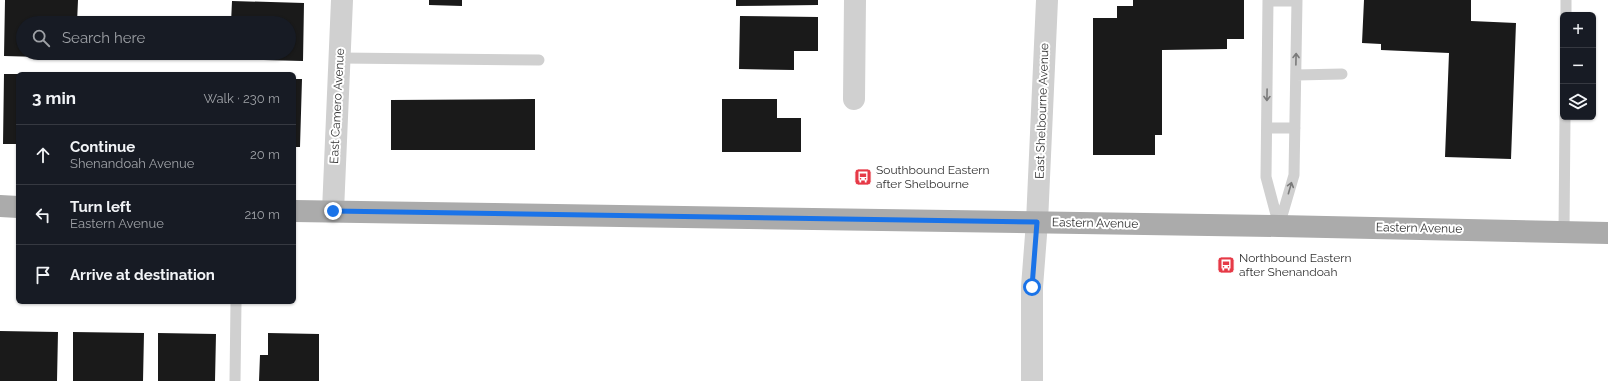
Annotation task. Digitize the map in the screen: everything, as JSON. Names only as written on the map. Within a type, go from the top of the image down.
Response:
[{"type":"main road","points":[[0,206],[16,206]]},
{"type":"main road","name":"Eastern Avenue","points":[[296,211],[1279,226],[1608,233]]},
{"type":"street","name":"East Camero Avenue","points":[[333,211],[342,0]]},
{"type":"street","points":[[854,99],[855,0]]},
{"type":"street","name":"East Shelbourne Avenue","points":[[1032,381],[1032,287],[1037,222],[1047,0]]},
{"type":"lane","points":[[1268,0],[1297,1],[1294,175],[1279,226],[1266,177],[1268,0]]},
{"type":"lane","points":[[1566,0],[1566,12]]},
{"type":"lane","points":[[340,58],[539,60]]},
{"type":"lane","points":[[1296,75],[1342,74]]},
{"type":"lane","points":[[1564,231],[1565,120]]},
{"type":"lane","points":[[1267,128],[1295,128]]},
{"type":"lane","points":[[235,381],[236,304]]},
{"type":"building","points":[[5,0],[78,0],[77,16],[16,16],[16,56],[4,56]]},
{"type":"building","points":[[429,0],[462,0],[462,6],[429,5]]},
{"type":"building","points":[[736,0],[818,0],[818,5],[736,6]]},
{"type":"building","points":[[1133,0],[1244,0],[1244,39],[1227,39],[1227,49],[1162,50],[1162,135],[1155,135],[1155,155],[1093,155],[1093,18],[1117,18],[1117,6],[1133,6]]},
{"type":"building","points":[[1364,0],[1471,0],[1471,21],[1516,23],[1511,159],[1445,157],[1449,53],[1381,50],[1381,44],[1362,43]]},
{"type":"building","points":[[232,1],[304,3],[303,61],[266,60],[296,60],[296,16],[231,16]]},
{"type":"building","points":[[740,16],[818,17],[818,51],[794,51],[794,70],[739,69]]},
{"type":"building","points":[[4,74],[16,74],[16,144],[3,144]]},
{"type":"building","points":[[296,79],[302,79],[300,147],[296,147]]},
{"type":"building","points":[[535,99],[535,150],[391,150],[391,100]]},
{"type":"building","points":[[722,99],[777,99],[777,118],[801,118],[801,152],[722,152]]},
{"type":"building","points":[[0,331],[58,332],[57,381],[0,381]]},
{"type":"building","points":[[73,332],[144,333],[143,381],[73,381]]},
{"type":"building","points":[[158,333],[216,334],[215,381],[158,381]]},
{"type":"building","points":[[268,333],[319,334],[319,381],[259,381],[260,355],[268,355]]},
{"type":"place","name":"Southbound Eastern after Shelbourne","points":[[863,177]]},
{"type":"place","name":"Northbound Eastern after Shenandoah","points":[[1226,265]]},
{"type":"route","points":[[333,211],[1037,222],[1032,287]]}]
